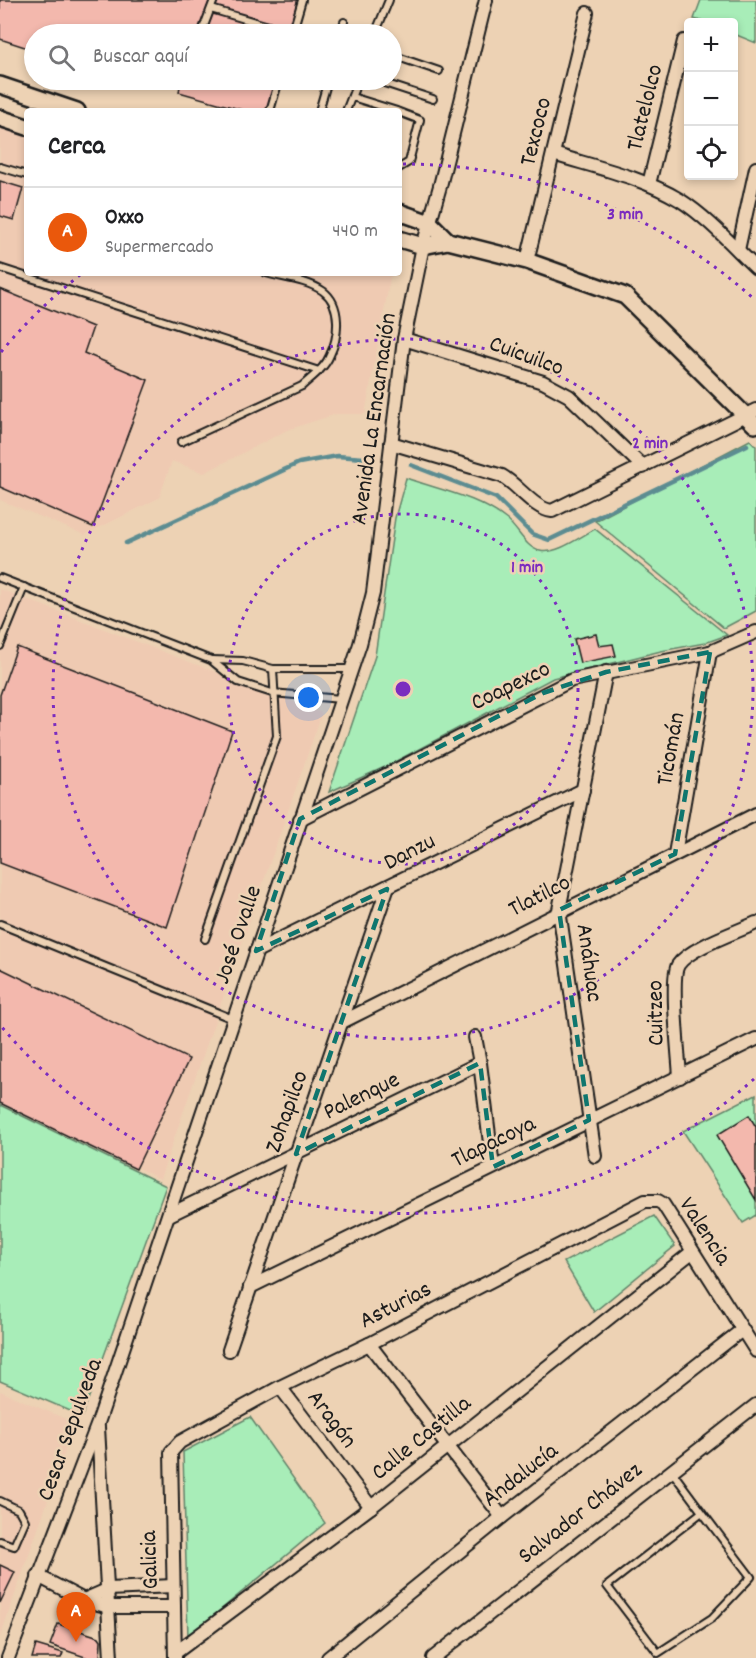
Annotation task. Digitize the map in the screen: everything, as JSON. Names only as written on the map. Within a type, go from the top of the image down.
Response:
[{"type":"street","name":"Avenida La Encarnación","points":[[351,669],[373,593],[404,339],[423,246],[486,0]]},
{"type":"street","name":"Texcoco","points":[[527,261],[587,13]]},
{"type":"street","name":"Tlatelolco","points":[[649,184],[684,41]]},
{"type":"street","points":[[0,85],[68,108]]},
{"type":"street","points":[[0,118],[24,126]]},
{"type":"street","points":[[553,154],[649,184],[696,211],[756,268]]},
{"type":"street","points":[[738,250],[756,168]]},
{"type":"street","points":[[402,213],[430,223],[448,241]]},
{"type":"street","points":[[391,448],[502,476],[517,485],[545,510],[561,508],[643,467],[753,419],[625,296],[527,261],[448,241],[423,246],[402,240]]},
{"type":"street","name":"Cuicuilco","points":[[404,339],[543,382],[560,391],[569,396],[643,467]]},
{"type":"street","name":"Coapexco","points":[[300,819],[572,680],[710,652],[756,632]]},
{"type":"street","name":"Ticomán","points":[[675,854],[710,652]]},
{"type":"street","name":"José Ovalle","points":[[169,1215],[351,669]]},
{"type":"street","name":"Anáhuac","points":[[595,1156],[559,910],[606,672]]},
{"type":"street","name":"Danzu","points":[[256,951],[387,889],[582,790]]},
{"type":"street","name":"Tlatilco","points":[[344,1020],[559,910],[756,814]]},
{"type":"street","name":"Zohapilco","points":[[229,1350],[387,889]]},
{"type":"street","name":"Cuitzeo","points":[[680,1077],[675,991],[676,971],[679,964],[689,955],[756,923]]},
{"type":"street","points":[[475,1037],[493,1167]]},
{"type":"street","name":"Tlapacoya","points":[[250,1287],[756,1039]]},
{"type":"street","name":"Palenque","points":[[169,1215],[480,1063]]},
{"type":"street","name":"Valencia","points":[[652,1201],[663,1204],[756,1351]]},
{"type":"street","name":"Asturias","points":[[169,1460],[171,1452],[180,1442],[279,1387],[369,1344],[645,1202],[652,1201]]},
{"type":"street","name":"Cesar Sepulveda","points":[[8,1658],[98,1423],[169,1215]]},
{"type":"street","name":"Calle Castilla","points":[[175,1656],[371,1507],[692,1252]]},
{"type":"street","name":"Andalucía","points":[[328,1658],[502,1517],[742,1330]]},
{"type":"street","points":[[369,1344],[502,1517]]},
{"type":"street","name":"Aragón","points":[[279,1387],[371,1507]]},
{"type":"street","name":"Salvador Chávez","points":[[433,1658],[756,1405]]},
{"type":"street","points":[[98,1423],[110,1607],[111,1658]]},
{"type":"street","name":"Galicia","points":[[169,1460],[175,1656]]},
{"type":"street","points":[[38,1576],[84,1600],[110,1607],[174,1607]]},
{"type":"street","points":[[84,1600],[109,1589],[173,1586]]},
{"type":"lane","points":[[205,24],[214,0]]},
{"type":"lane","points":[[295,24],[302,0]]},
{"type":"lane","points":[[379,24],[389,0]]},
{"type":"lane","points":[[211,9],[265,24]]},
{"type":"lane","points":[[402,58],[439,71]]},
{"type":"lane","points":[[402,89],[433,99]]},
{"type":"lane","points":[[271,108],[276,90]]},
{"type":"lane","points":[[320,108],[325,90]]},
{"type":"lane","points":[[347,108],[354,90]]},
{"type":"lane","points":[[352,97],[388,108]]},
{"type":"lane","points":[[402,113],[420,120],[409,162],[402,166]]},
{"type":"lane","points":[[0,167],[24,175]]},
{"type":"lane","points":[[0,268],[24,274]]},
{"type":"lane","points":[[31,276],[319,371]]},
{"type":"lane","points":[[181,442],[302,386],[319,371],[331,355],[338,318],[334,304],[325,292],[309,284],[278,276]]},
{"type":"lane","points":[[0,578],[211,660],[238,682],[273,693],[341,699]]},
{"type":"lane","points":[[0,646],[24,587]]},
{"type":"lane","points":[[211,660],[243,661],[273,669],[351,669]]},
{"type":"lane","points":[[205,939],[277,736],[278,722],[273,693],[273,669]]},
{"type":"lane","points":[[0,924],[233,1018]]},
{"type":"lane","points":[[671,1470],[751,1577],[712,1618],[658,1653],[607,1586],[702,1512]]},
{"type":"lane","points":[[0,1501],[19,1510],[25,1521],[14,1546],[0,1541]]},
{"type":"highlighted area","points":[[710,652],[675,854],[559,910],[589,1120],[493,1167],[480,1063],[296,1154],[387,889],[256,951],[300,819],[543,693],[606,672]]},
{"type":"shaded area","points":[[0,128],[24,135],[24,276],[390,276],[365,414],[336,414],[287,430],[204,473],[172,461],[159,498],[85,535],[0,500]]},
{"type":"shaded area","points":[[0,589],[322,713],[160,1179],[0,1100]]},
{"type":"shaded area","points":[[0,1391],[75,1423],[0,1637]]},
{"type":"green space","points":[[701,0],[756,0],[756,43],[738,36],[738,18],[694,18]]},
{"type":"green space","points":[[750,440],[756,446],[756,611],[724,628],[595,521]]},
{"type":"green space","points":[[406,478],[484,505],[507,520],[530,546],[540,551],[561,548],[595,529],[727,635],[705,643],[661,651],[553,678],[385,767],[329,792],[375,656],[395,518]]},
{"type":"green space","points":[[756,1094],[756,1215],[743,1223],[683,1131]]},
{"type":"green space","points":[[0,1105],[166,1186],[82,1416],[0,1381]]},
{"type":"green space","points":[[654,1216],[675,1246],[594,1312],[564,1262]]},
{"type":"green space","points":[[250,1417],[325,1523],[188,1637],[183,1452]]},
{"type":"building","points":[[0,0],[305,0],[297,24],[24,24],[24,47],[0,39]]},
{"type":"building","points":[[179,90],[278,90],[272,108],[235,108],[179,92]]},
{"type":"building","points":[[0,181],[23,188],[14,220],[0,216]]},
{"type":"building","points":[[0,289],[93,327],[84,353],[148,380],[93,527],[0,487]]},
{"type":"building","points":[[596,634],[599,646],[613,644],[616,656],[580,663],[574,639]]},
{"type":"building","points":[[17,647],[232,731],[167,927],[0,863],[0,695]]},
{"type":"building","points":[[0,968],[189,1059],[136,1169],[0,1103]]},
{"type":"building","points":[[749,1115],[756,1127],[756,1200],[717,1135]]},
{"type":"building","points":[[0,1565],[15,1572],[0,1603]]},
{"type":"building","points":[[58,1624],[99,1637],[101,1640],[100,1658],[88,1658],[50,1645]]},
{"type":"building","points":[[36,1645],[63,1653],[61,1658],[32,1658]]},
{"type":"waterway","points":[[411,465],[496,498],[532,534],[549,540],[747,445]]},
{"type":"waterway","points":[[126,543],[299,463],[337,456],[364,458]]},
{"type":"place","name":"Oxxo","points":[[76,1642]]}]
